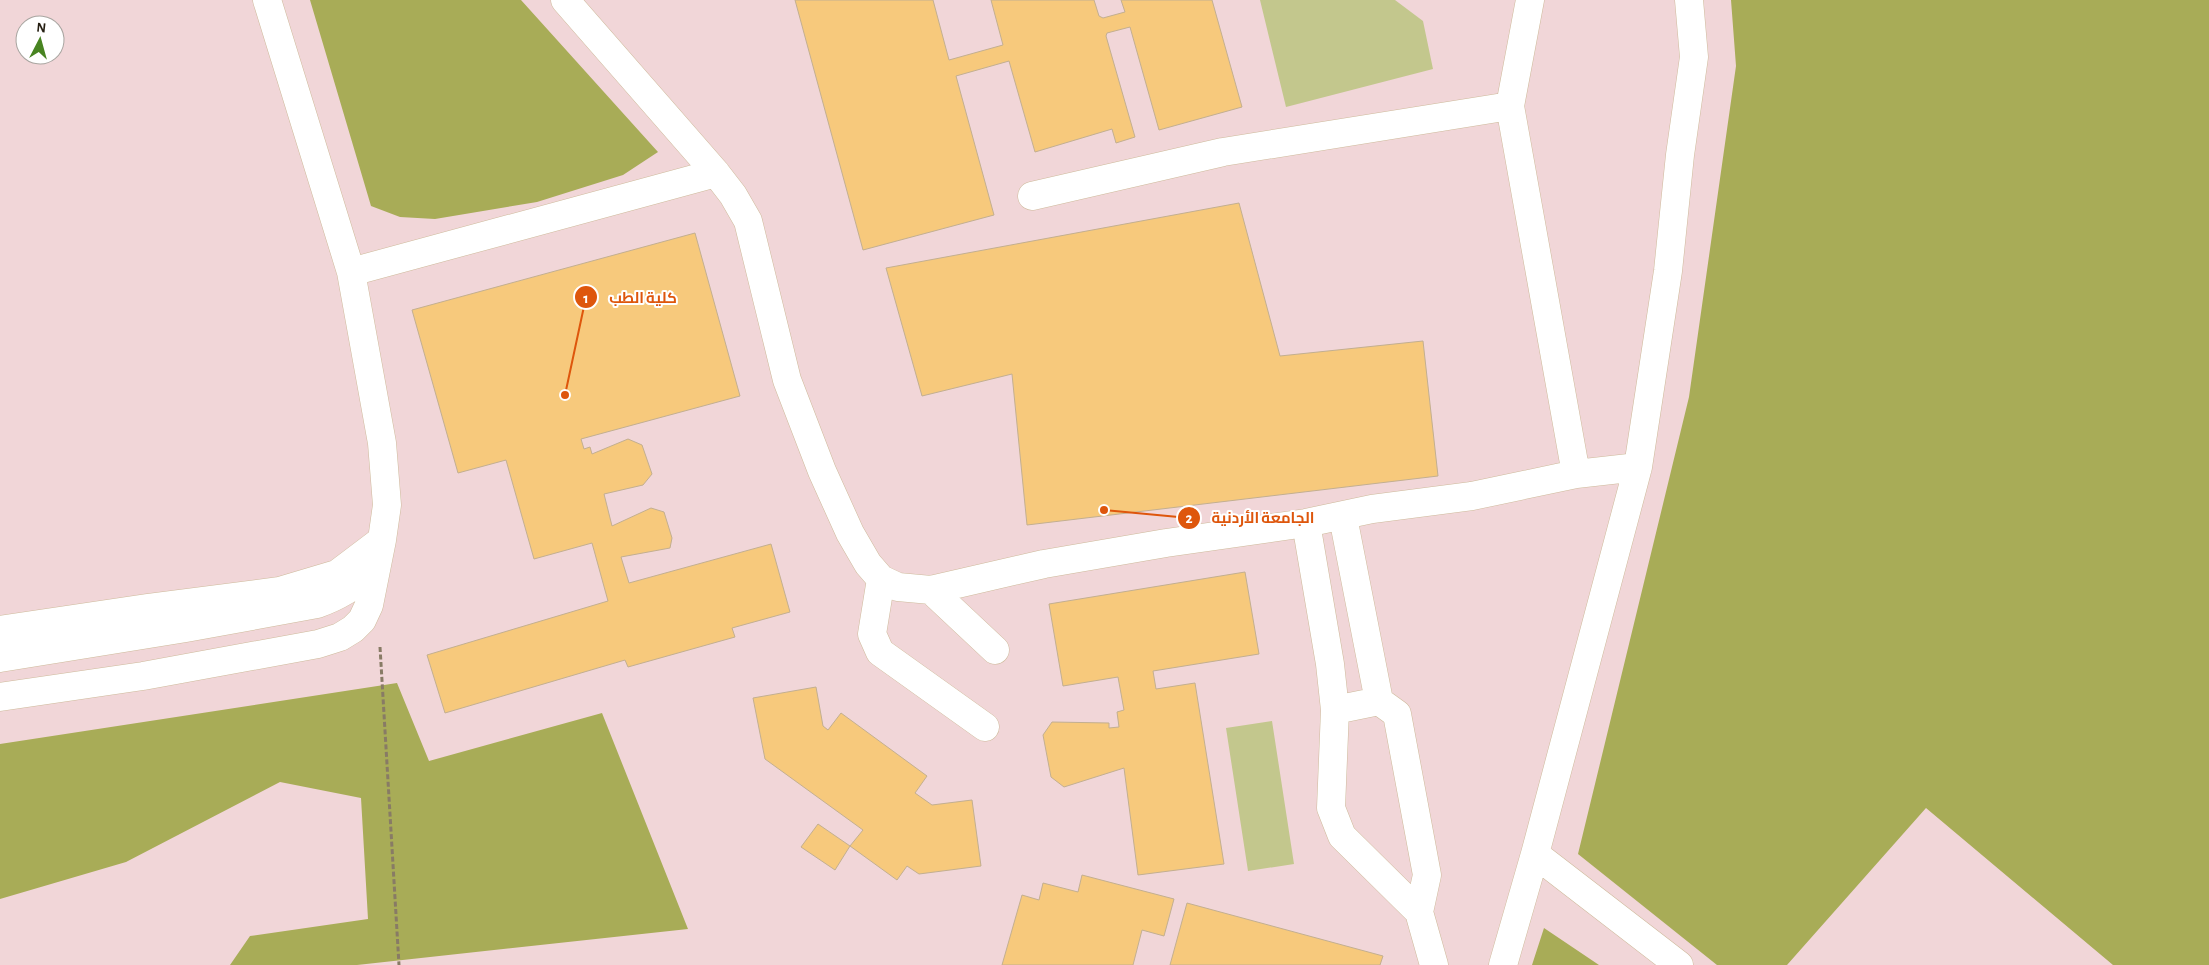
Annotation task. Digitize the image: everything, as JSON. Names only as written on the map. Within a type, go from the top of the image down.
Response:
[{"type":"street","points":[[0,696],[142,676],[278,653],[318,644],[340,637],[353,629],[362,620],[369,605],[387,505],[382,443],[351,272],[267,0]]},
{"type":"street","points":[[565,0],[716,172],[733,195],[748,221],[787,380],[822,471],[850,533],[868,564],[881,579],[898,587],[931,590],[1044,564],[1166,543],[1306,524],[1372,510],[1472,496],[1576,474],[1638,467]]},
{"type":"street","points":[[1530,0],[1510,106],[1576,474]]},
{"type":"street","points":[[1502,965],[1536,854],[1638,467],[1668,271],[1680,155],[1694,57],[1689,0]]},
{"type":"street","points":[[1032,196],[1224,152],[1510,106]]},
{"type":"street","points":[[351,272],[716,172]]},
{"type":"street","points":[[1343,517],[1379,701],[1397,714],[1424,856],[1427,875],[1418,912]]},
{"type":"street","points":[[1306,524],[1330,664],[1335,710],[1331,808],[1342,836],[1418,912],[1434,965]]},
{"type":"street","points":[[0,630],[147,608],[280,591],[337,574],[382,540]]},
{"type":"street","points":[[0,658],[186,628],[317,604],[337,597],[353,588],[375,569]]},
{"type":"street","points":[[881,579],[872,634],[880,652],[985,727]]},
{"type":"street","points":[[931,590],[995,650]]},
{"type":"street","points":[[1335,710],[1379,701]]},
{"type":"street","points":[[1536,854],[1679,965]]},
{"type":"path","points":[[379,638],[399,965]]},
{"type":"shaded area","points":[[0,0],[2209,0],[2209,965],[0,965]]},
{"type":"green space","points":[[310,0],[521,0],[658,152],[623,175],[537,202],[435,219],[400,217],[371,206]]},
{"type":"green space","points":[[1260,0],[1395,0],[1423,21],[1433,69],[1286,107]]},
{"type":"green space","points":[[1731,0],[2209,0],[2209,965],[2113,965],[1926,808],[1787,965],[1717,965],[1578,854],[1689,397],[1736,66]]},
{"type":"green space","points":[[397,683],[429,761],[602,713],[688,929],[357,965],[230,965],[250,936],[368,919],[361,798],[280,782],[126,862],[0,899],[0,744]]},
{"type":"green space","points":[[1272,721],[1294,864],[1248,871],[1226,728]]},
{"type":"green space","points":[[1544,928],[1599,965],[1532,965]]},
{"type":"building","points":[[795,0],[933,0],[949,60],[1003,45],[991,0],[1094,0],[1099,16],[1103,18],[1125,12],[1121,0],[1212,0],[1242,107],[1159,130],[1130,27],[1107,33],[1106,36],[1135,137],[1116,143],[1112,129],[1035,152],[1009,61],[956,76],[994,215],[863,250]]},
{"type":"building","points":[[1239,203],[1280,356],[1423,341],[1438,476],[1027,525],[1012,374],[922,396],[886,268]]},
{"type":"building","points":[[695,233],[740,396],[581,439],[584,449],[590,447],[592,454],[628,439],[642,445],[652,474],[643,485],[604,494],[612,526],[651,508],[664,512],[672,538],[670,548],[621,557],[629,583],[771,544],[790,612],[732,628],[735,637],[628,667],[625,660],[445,713],[427,655],[608,601],[592,543],[534,559],[506,460],[458,473],[412,310]]},
{"type":"building","points":[[1245,572],[1259,654],[1153,671],[1156,689],[1195,683],[1224,864],[1138,875],[1124,768],[1064,787],[1051,777],[1043,735],[1052,722],[1109,723],[1109,728],[1119,727],[1117,712],[1124,710],[1118,677],[1063,686],[1049,604]]},
{"type":"building","points":[[816,687],[823,726],[828,730],[841,713],[927,776],[915,793],[932,805],[972,800],[981,866],[919,874],[907,866],[897,880],[850,846],[863,830],[765,759],[753,698]]},
{"type":"building","points":[[818,824],[850,846],[835,870],[801,847]]},
{"type":"building","points":[[1082,875],[1174,899],[1164,936],[1142,930],[1133,965],[1002,965],[1022,895],[1039,900],[1043,883],[1078,892]]},
{"type":"building","points":[[1187,903],[1383,956],[1380,965],[1170,965]]},
{"type":"place","name":"كلية الطب","points":[[565,395]]},
{"type":"place","name":"الجامعة الأردنية","points":[[1104,510]]}]
